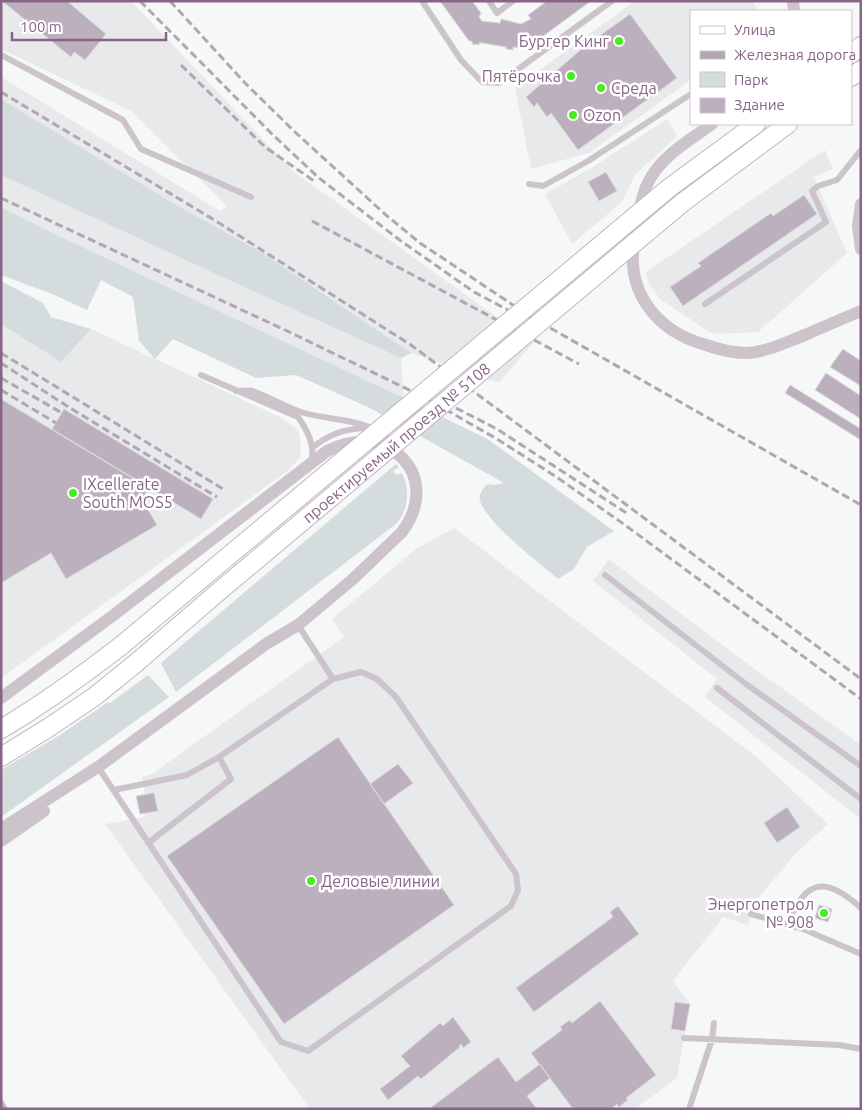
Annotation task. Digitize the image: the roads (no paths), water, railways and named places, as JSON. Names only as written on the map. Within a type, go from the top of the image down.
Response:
[{"type":"main road","name":"проектируемый проезд № 5108","points":[[1,729],[30,712],[79,678],[122,645],[669,188],[755,125]]},
{"type":"main road","name":"проектируемый проезд № 5108","points":[[1,757],[94,697],[682,203],[787,125]]},
{"type":"street","points":[[711,125],[659,166],[644,190],[640,204],[634,260],[636,281],[645,304],[652,313],[676,334],[694,342],[729,351],[748,353],[771,348],[861,311]]},
{"type":"street","points":[[861,204],[858,226],[861,249]]},
{"type":"street","points":[[1,698],[337,446],[353,441],[382,444],[404,460],[414,478],[418,498],[416,508],[402,532],[353,579],[298,625],[266,644],[98,767],[41,814],[1,842]]},
{"type":"street","points":[[1,829],[98,767]]},
{"type":"lane","points":[[422,1],[460,60],[482,82],[499,83],[612,1]]},
{"type":"lane","points":[[489,1],[497,13],[513,1]]},
{"type":"lane","points":[[1,55],[123,120],[141,148],[251,197]]},
{"type":"lane","points":[[529,184],[543,186],[588,161],[690,95]]},
{"type":"lane","points":[[705,304],[826,222],[812,191],[818,186],[837,180],[861,150]]},
{"type":"lane","points":[[202,375],[298,417],[306,428],[312,447],[313,456],[311,464]]},
{"type":"lane","points":[[236,391],[250,390],[301,412],[371,427],[392,441],[404,460]]},
{"type":"lane","points":[[312,447],[324,438],[348,428],[371,427]]},
{"type":"lane","points":[[605,575],[746,684],[861,766]]},
{"type":"lane","points":[[298,625],[333,679]]},
{"type":"lane","points":[[98,767],[281,1042],[308,1051],[511,906],[518,890],[516,874],[396,697],[377,678],[361,672],[333,679],[219,757],[187,775],[114,790]]},
{"type":"lane","points":[[717,688],[861,799]]},
{"type":"lane","points":[[148,843],[232,779],[219,757]]},
{"type":"lane","points":[[786,924],[803,897],[811,889],[819,887],[826,887],[838,892],[861,908]]},
{"type":"lane","points":[[751,914],[803,929],[861,954]]},
{"type":"lane","points":[[689,1109],[712,1039],[714,1023]]},
{"type":"lane","points":[[684,1038],[838,1045],[861,1049]]},
{"type":"railway","points":[[140,1],[273,135],[319,178],[401,241],[474,292],[523,318]]},
{"type":"railway","points":[[170,1],[245,83],[296,133],[386,215],[420,243],[531,317],[861,505]]},
{"type":"railway","points":[[181,65],[265,147],[314,181]]},
{"type":"railway","points":[[1,92],[216,221],[411,345],[861,679]]},
{"type":"railway","points":[[1,198],[424,397],[497,439],[555,476],[625,525],[861,699]]},
{"type":"railway","points":[[312,221],[579,364]]},
{"type":"railway","points":[[1,353],[223,489]]},
{"type":"railway","points":[[1,363],[70,408],[217,497]]},
{"type":"railway","points":[[1,378],[62,413]]},
{"type":"railway","points":[[1,390],[56,423]]},
{"type":"railway","points":[[456,408],[497,429],[628,514]]},
{"type":"place","name":"Бургер Кинг","points":[[619,41]]},
{"type":"place","name":"Пятёрочка","points":[[571,76]]},
{"type":"place","name":"Среда","points":[[601,88]]},
{"type":"place","name":"Ozon","points":[[573,115]]},
{"type":"place","name":"IXcellerate South MOS5","points":[[73,493]]},
{"type":"place","name":"Деловые линии","points":[[311,881]]},
{"type":"place","name":"Энергопетрол № 908","points":[[824,913]]}]
